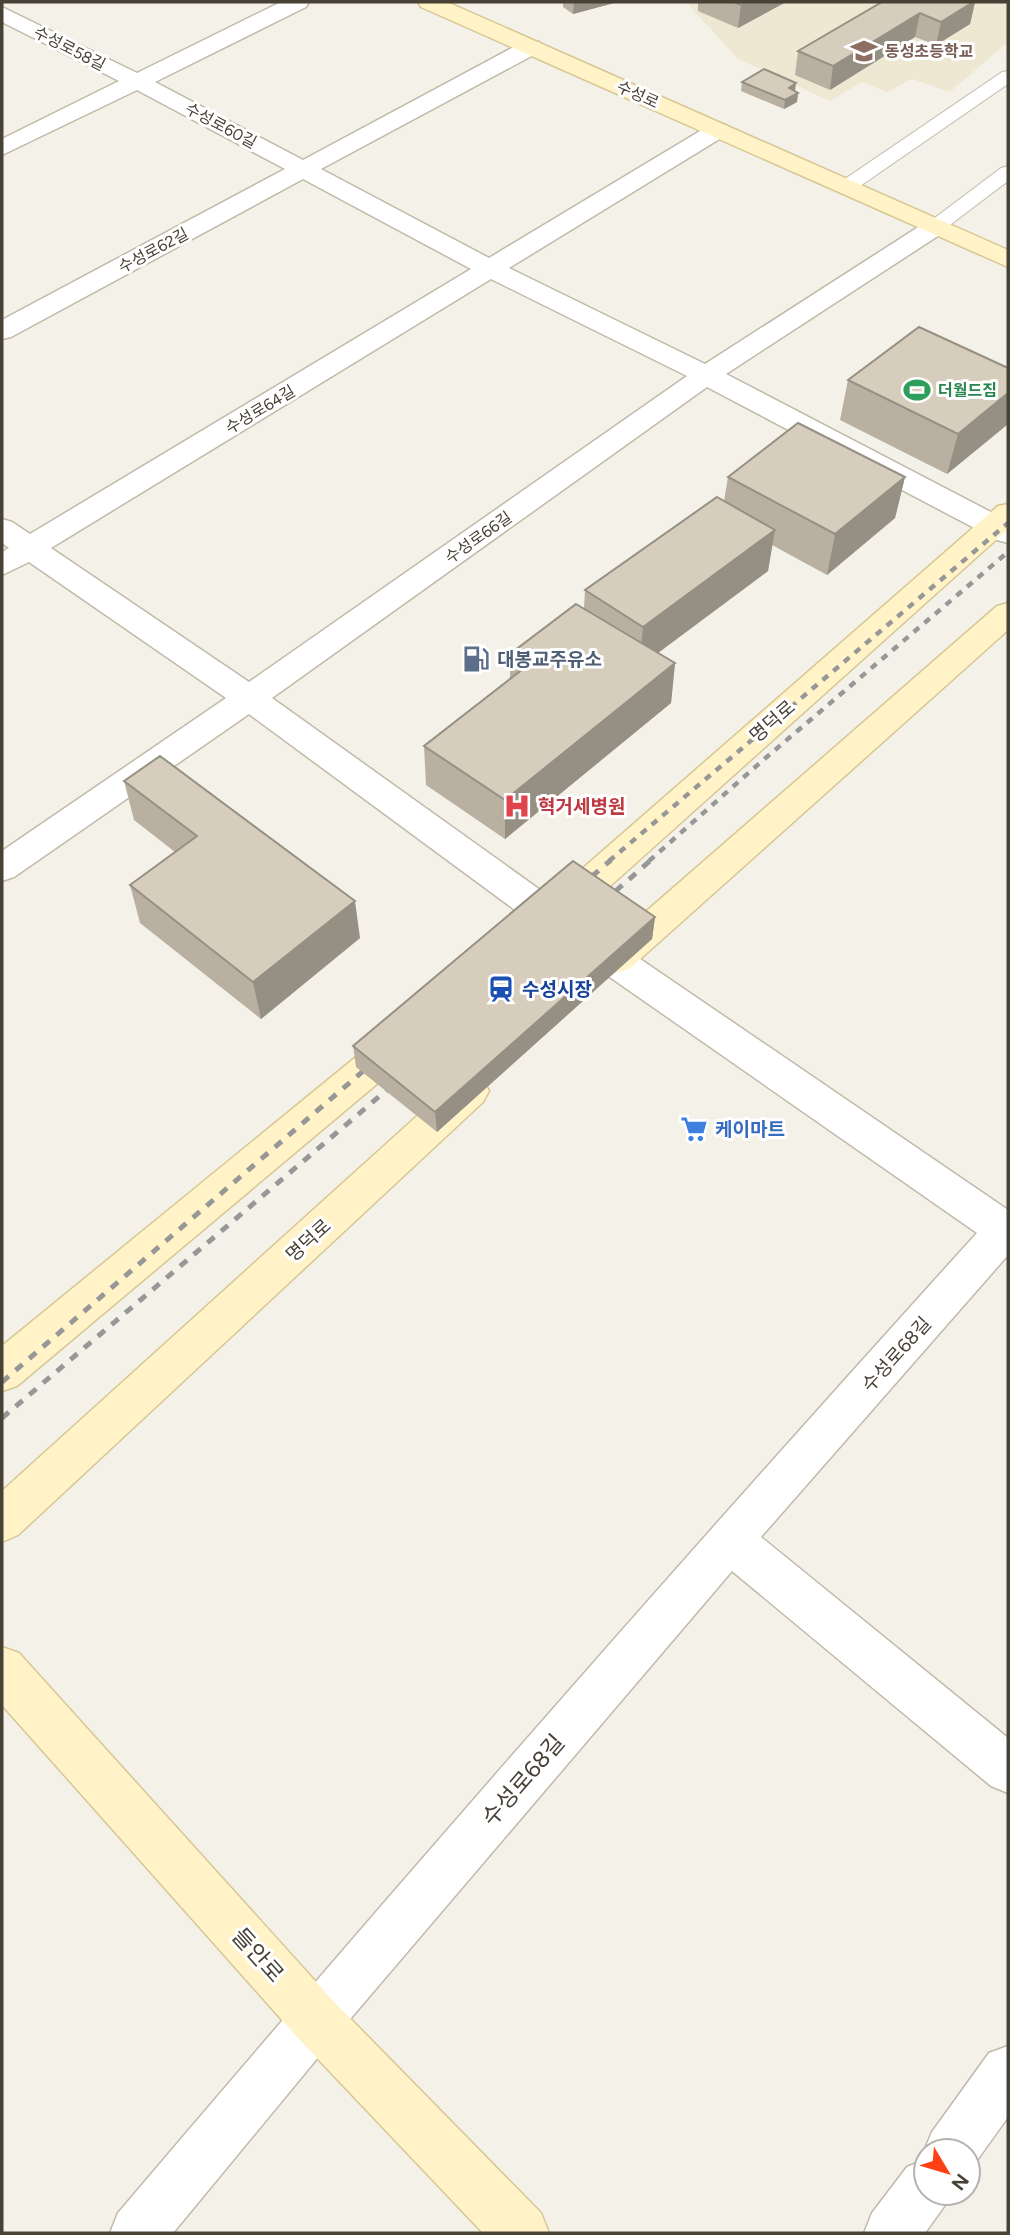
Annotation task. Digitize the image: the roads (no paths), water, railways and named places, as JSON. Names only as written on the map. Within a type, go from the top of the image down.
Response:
[{"type":"main road","name":"수성로","points":[[429,2],[1008,259]]},
{"type":"main road","name":"명덕로","points":[[540,926],[1003,524]]},
{"type":"main road","points":[[583,988],[1008,613]]},
{"type":"main road","points":[[2,1372],[422,1024]]},
{"type":"main road","name":"명덕로","points":[[2,1520],[491,1072]]},
{"type":"main road","name":"들안로","points":[[2,1670],[316,2020],[522,2233]]},
{"type":"street","points":[[2,148],[298,2]]},
{"type":"street","name":"수성로58길","points":[[2,14],[138,82]]},
{"type":"street","name":"수성로62길","points":[[2,331],[531,47]]},
{"type":"street","name":"수성로60길","points":[[138,82],[304,169]]},
{"type":"street","name":"수성로64길","points":[[2,565],[718,130]]},
{"type":"street","points":[[304,169],[491,269],[1003,524]]},
{"type":"street","name":"수성로66길","points":[[2,868],[249,698],[706,375],[935,227]]},
{"type":"street","points":[[2,529],[249,698],[540,926],[614,960],[1007,1230]]},
{"type":"street","name":"수성로68길","points":[[138,2233],[316,2020],[729,1540],[1007,1230]]},
{"type":"street","points":[[729,1540],[1008,1769]]},
{"type":"street","points":[[961,2137],[1008,2072]]},
{"type":"street","points":[[892,2233],[912,2205]]},
{"type":"lane","points":[[846,187],[1008,76]]},
{"type":"lane","points":[[935,227],[1008,172]]},
{"type":"railway","points":[[609,861],[1008,523]]},
{"type":"railway","points":[[649,861],[1008,552]]},
{"type":"railway","points":[[578,888],[611,860]]},
{"type":"railway","points":[[602,903],[651,860]]},
{"type":"railway","points":[[2,1382],[376,1060]]},
{"type":"railway","points":[[2,1418],[402,1077]]},
{"type":"place","name":"동성초등학교","points":[[864,51]]},
{"type":"place","name":"더월드짐","points":[[917,390]]},
{"type":"place","name":"대봉교주유소","points":[[476,659]]},
{"type":"place","name":"혁거세병원","points":[[517,806]]},
{"type":"place","name":"수성시장","points":[[501,989]]},
{"type":"place","name":"케이마트","points":[[694,1129]]}]
